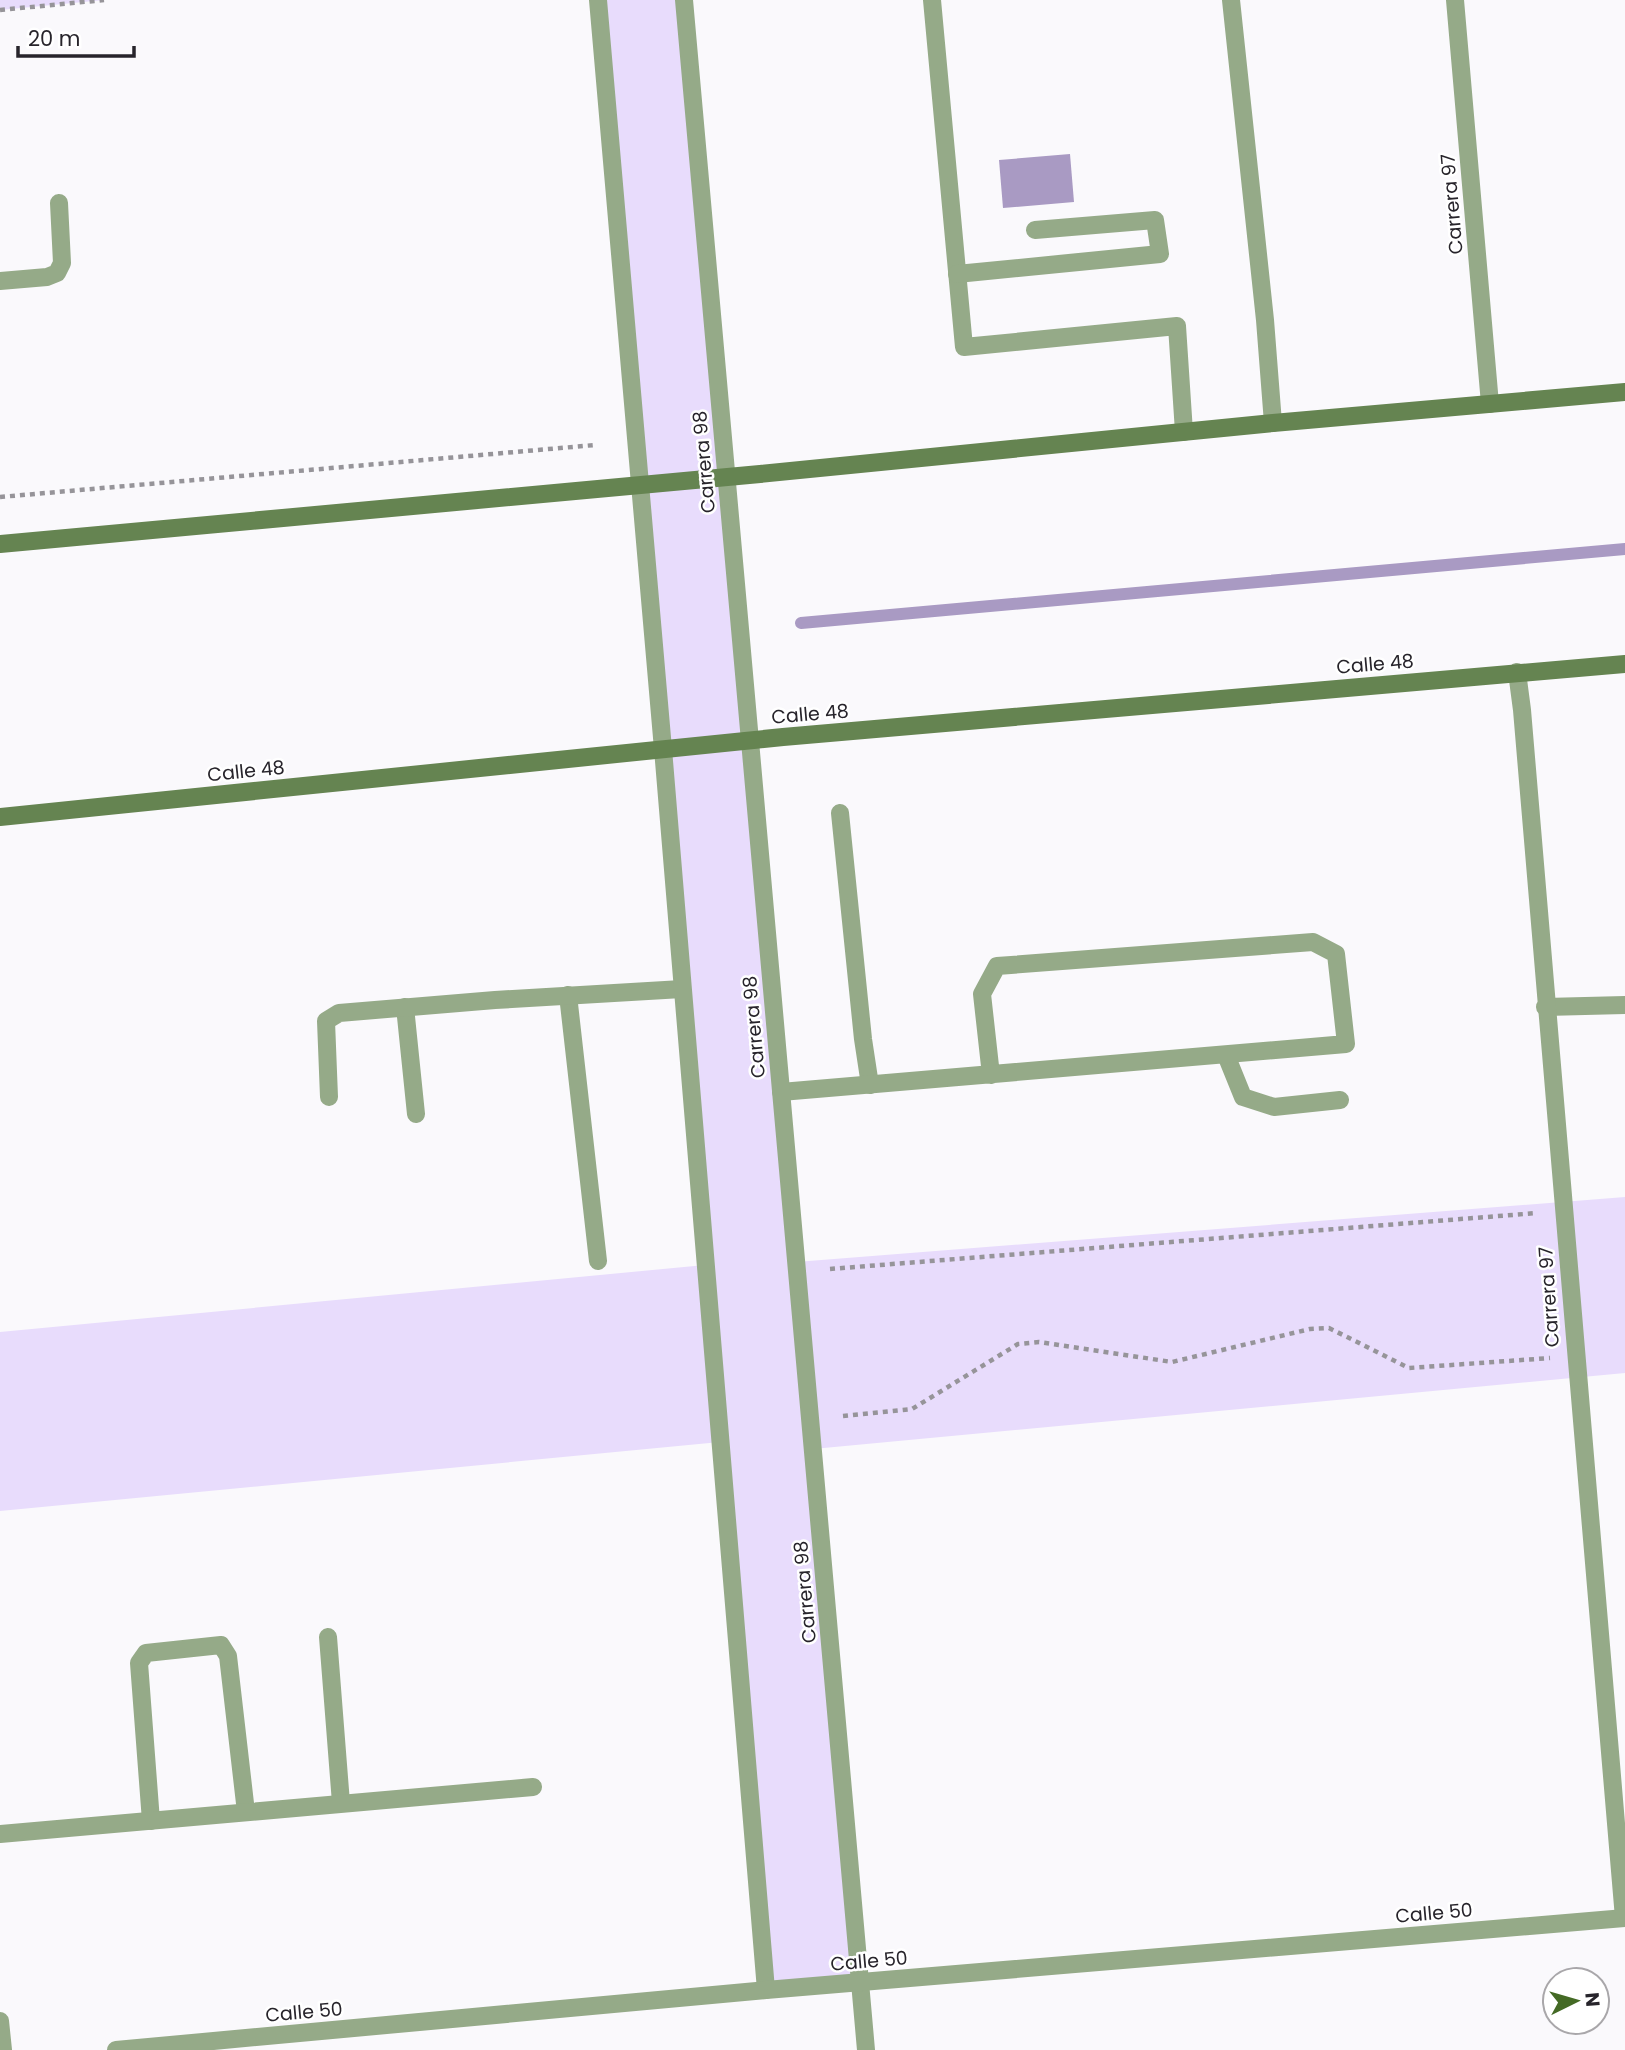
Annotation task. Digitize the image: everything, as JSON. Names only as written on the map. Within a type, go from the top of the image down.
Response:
[{"type":"main road","points":[[0,544],[726,477],[1273,422],[1625,392]]},
{"type":"main road","name":"Calle 48","points":[[0,817],[663,749],[1625,664]]},
{"type":"street","points":[[598,0],[766,1990]]},
{"type":"street","name":"Carrera 98","points":[[684,0],[866,2050]]},
{"type":"street","points":[[932,0],[964,347],[1177,326],[1184,432]]},
{"type":"street","points":[[1231,0],[1273,422]]},
{"type":"street","name":"Carrera 97","points":[[1455,0],[1490,404]]},
{"type":"street","points":[[0,281],[47,277],[57,273],[62,263],[59,203]]},
{"type":"street","points":[[957,274],[1160,254],[1155,220],[1035,230]]},
{"type":"street","name":"Carrera 97","points":[[1517,672],[1624,1918]]},
{"type":"street","points":[[840,813],[870,1085]]},
{"type":"street","points":[[781,1092],[991,1075],[1346,1044],[1336,954],[1313,943],[997,966],[982,995],[991,1075]]},
{"type":"street","points":[[329,1097],[326,1021],[339,1013],[682,989]]},
{"type":"street","points":[[568,996],[598,1261]]},
{"type":"street","points":[[1545,1007],[1625,1005]]},
{"type":"street","points":[[405,1007],[416,1114]]},
{"type":"street","points":[[1226,1055],[1243,1097],[1274,1107],[1340,1100]]},
{"type":"street","points":[[328,1637],[341,1803]]},
{"type":"street","points":[[151,1821],[139,1663],[146,1653],[222,1645],[228,1656],[246,1812]]},
{"type":"street","points":[[0,1834],[533,1787]]},
{"type":"street","name":"Calle 50","points":[[116,2050],[766,1990],[1624,1918]]},
{"type":"street","points":[[0,2021],[2,2050]]},
{"type":"path","points":[[0,10],[101,0]]},
{"type":"path","points":[[0,497],[595,445]]},
{"type":"path","points":[[830,1269],[1564,1211]]},
{"type":"path","points":[[843,1416],[912,1409],[1018,1344],[1039,1342],[1172,1362],[1310,1329],[1329,1328],[1409,1368],[1575,1356]]},
{"type":"shaded area","points":[[0,0],[104,0],[0,10]]},
{"type":"shaded area","points":[[598,0],[684,0],[796,1262],[1625,1197],[1625,1373],[813,1449],[861,1983],[766,1990],[720,1442],[0,1511],[0,1332],[705,1265]]},
{"type":"shaded area","points":[[1070,154],[1074,202],[1003,208],[999,160]]},
{"type":"waterway","points":[[801,623],[1625,549]]}]
